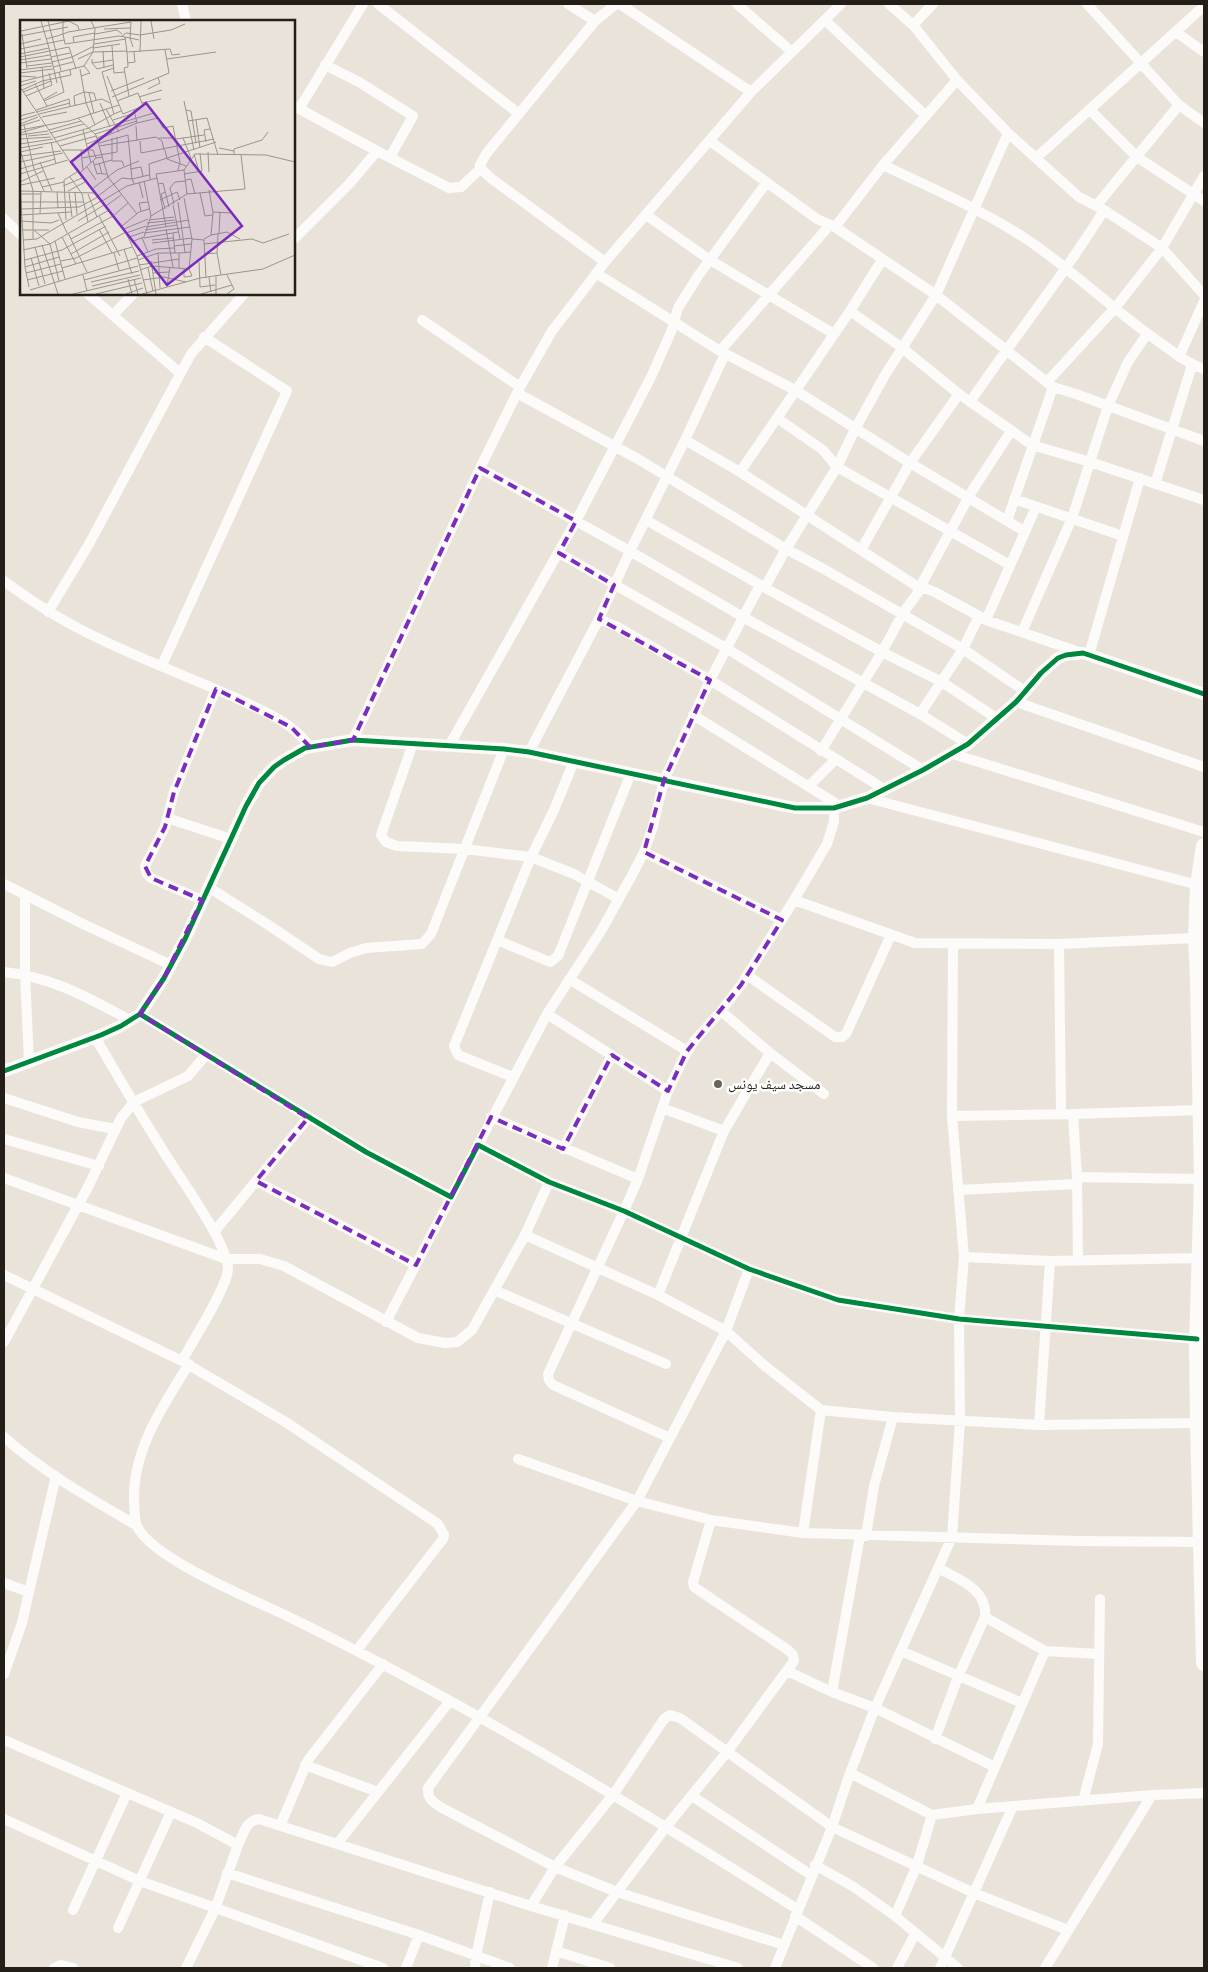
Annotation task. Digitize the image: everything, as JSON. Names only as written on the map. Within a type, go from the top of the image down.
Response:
[{"type":"main road","points":[[1204,849],[1198,885],[1196,938],[1202,1179],[1197,1339],[1204,1663]]},
{"type":"street","points":[[182,4],[186,20]]},
{"type":"street","points":[[363,4],[296,107],[449,188],[461,187],[481,168],[480,165],[486,154],[518,113],[595,21],[618,4],[751,92]]},
{"type":"street","points":[[378,4],[518,113]]},
{"type":"street","points":[[568,4],[595,21]]},
{"type":"street","points":[[737,4],[792,52]]},
{"type":"street","points":[[353,740],[480,468],[519,390],[552,331],[596,273],[751,92],[841,4]]},
{"type":"street","points":[[889,4],[913,26],[957,80],[1008,133],[1079,197],[1100,208],[1162,248],[1204,295]]},
{"type":"street","points":[[913,26],[933,4]]},
{"type":"street","points":[[1087,4],[1179,105],[1204,123]]},
{"type":"street","points":[[1036,158],[1204,6]]},
{"type":"street","points":[[825,20],[926,116]]},
{"type":"street","points":[[1176,32],[1204,52]]},
{"type":"street","points":[[325,65],[359,82],[413,116],[390,157]]},
{"type":"street","points":[[529,752],[599,619],[630,551],[685,440],[723,352],[769,294],[832,226],[957,80]]},
{"type":"street","points":[[970,402],[1006,349],[1065,269],[1100,208],[1137,157],[1179,105]]},
{"type":"street","points":[[1090,110],[1137,157],[1204,201]]},
{"type":"street","points":[[386,1322],[491,1117],[547,1014],[601,931],[644,852],[656,817],[664,780],[726,648],[838,467],[855,429],[901,347],[936,296],[1008,133]]},
{"type":"street","points":[[710,141],[767,182],[936,296],[1050,384],[1204,441]]},
{"type":"street","points":[[295,239],[350,183],[377,151]]},
{"type":"street","points":[[883,166],[974,208],[1037,246],[1147,334],[1192,365],[1204,369]]},
{"type":"street","points":[[481,168],[492,179],[606,262]]},
{"type":"street","points":[[1006,521],[1032,445],[1050,384],[1115,308],[1162,248],[1204,176]]},
{"type":"street","points":[[448,746],[576,521],[660,357],[670,332],[672,321],[688,290],[767,182]]},
{"type":"street","points":[[646,215],[710,260],[834,334]]},
{"type":"street","points":[[4,219],[20,234]]},
{"type":"street","points":[[740,472],[850,311],[882,260]]},
{"type":"street","points":[[596,273],[723,352],[795,390],[910,463],[1024,531]]},
{"type":"street","points":[[89,295],[180,373]]},
{"type":"street","points":[[113,315],[132,295]]},
{"type":"street","points":[[48,612],[94,535],[180,373],[204,337],[243,295]]},
{"type":"street","points":[[1179,356],[1204,301]]},
{"type":"street","points":[[850,311],[901,347],[959,394],[1032,445],[1204,500]]},
{"type":"street","points":[[422,320],[519,390],[786,549],[963,649],[1026,692]]},
{"type":"street","points":[[1022,632],[1072,518],[1108,406],[1128,362],[1147,334]]},
{"type":"street","points":[[162,665],[287,391],[204,337]]},
{"type":"street","points":[[1155,484],[1192,365]]},
{"type":"street","points":[[861,550],[889,497],[910,463],[959,394]]},
{"type":"street","points":[[777,418],[819,447],[838,467],[1010,565]]},
{"type":"street","points":[[821,751],[882,652],[902,613],[921,587],[986,467],[1011,431]]},
{"type":"street","points":[[685,440],[740,472],[915,586],[921,587],[983,618],[1204,694]]},
{"type":"street","points":[[480,468],[630,551],[743,618],[920,714],[968,744]]},
{"type":"street","points":[[1086,654],[1140,478]]},
{"type":"street","points":[[1014,499],[1123,536]]},
{"type":"street","points":[[920,714],[983,618],[1010,565],[1036,507]]},
{"type":"street","points":[[646,520],[882,652],[942,682],[996,718]]},
{"type":"street","points":[[559,553],[726,648],[922,770]]},
{"type":"street","points":[[4,581],[48,612],[103,641],[162,665],[263,711],[291,727],[306,742],[305,748]]},
{"type":"street","points":[[599,619],[616,626],[710,680],[884,790]]},
{"type":"street","points":[[4,1071],[95,1038],[135,1017],[171,965],[185,939],[231,839],[260,783],[274,767],[305,748],[353,740],[504,749],[574,761],[795,808],[837,807],[867,798],[953,754],[968,744],[1016,702],[1041,673],[1058,658],[1066,655],[1086,654]]},
{"type":"street","points":[[202,900],[151,878],[145,870],[145,866],[161,836],[168,818],[174,792],[216,689]]},
{"type":"street","points":[[1016,702],[1204,766]]},
{"type":"street","points":[[693,716],[809,786],[837,807]]},
{"type":"street","points":[[413,743],[384,824],[381,835],[382,839],[390,845],[398,846],[464,849],[531,857],[574,874],[619,899]]},
{"type":"street","points":[[208,887],[320,959],[332,962],[366,948],[410,946],[425,942],[431,934],[504,749]]},
{"type":"street","points":[[953,754],[1204,832]]},
{"type":"street","points":[[809,786],[835,760]]},
{"type":"street","points":[[513,1077],[458,1054],[454,1046],[531,857],[554,810],[574,761]]},
{"type":"street","points":[[497,940],[542,960],[550,962],[555,960],[560,952],[631,773]]},
{"type":"street","points":[[867,798],[1198,885]]},
{"type":"street","points":[[670,1438],[553,1385],[548,1380],[548,1374],[599,1268],[638,1179],[668,1092],[687,1051],[721,1012],[782,920],[827,844],[837,807]]},
{"type":"street","points":[[168,818],[231,839]]},
{"type":"street","points":[[644,852],[782,920]]},
{"type":"street","points":[[4,886],[171,965]]},
{"type":"street","points":[[25,896],[25,974],[29,1061]]},
{"type":"street","points":[[794,900],[915,943],[953,945],[1059,944],[1196,938]]},
{"type":"street","points":[[747,975],[833,1036],[842,1037],[846,1034],[891,935]]},
{"type":"street","points":[[1059,944],[1061,1114]]},
{"type":"street","points":[[775,1968],[815,1865],[832,1827],[875,1708],[952,1537],[960,1421],[958,1318],[964,1257],[952,1116],[953,945]]},
{"type":"street","points":[[4,972],[25,974],[55,982],[135,1017],[206,1056],[366,1152],[452,1196]]},
{"type":"street","points":[[569,978],[687,1051]]},
{"type":"street","points":[[721,1012],[770,1053],[824,1094]]},
{"type":"street","points":[[547,1014],[668,1092]]},
{"type":"street","points":[[95,1038],[214,1232],[226,1259],[228,1269],[223,1287],[142,1448],[134,1492],[136,1525]]},
{"type":"street","points":[[658,1295],[724,1131],[770,1053]]},
{"type":"street","points":[[564,1149],[612,1055]]},
{"type":"street","points":[[4,1342],[79,1205],[115,1129],[134,1102],[188,1076],[206,1056]]},
{"type":"street","points":[[4,1098],[78,1122],[115,1129]]},
{"type":"street","points":[[662,1108],[724,1131]]},
{"type":"street","points":[[952,1116],[1201,1110]]},
{"type":"street","points":[[1074,1114],[1078,1260]]},
{"type":"street","points":[[491,1117],[638,1179]]},
{"type":"street","points":[[214,1232],[308,1118]]},
{"type":"street","points":[[4,1139],[99,1166]]},
{"type":"street","points":[[478,1145],[548,1182],[624,1211],[749,1270],[838,1300],[958,1318],[1197,1339]]},
{"type":"street","points":[[4,1178],[226,1259],[260,1259],[284,1266],[418,1338],[445,1343],[457,1342],[472,1330],[525,1235],[548,1182]]},
{"type":"street","points":[[958,1190],[1077,1180],[1202,1179]]},
{"type":"street","points":[[256,1181],[416,1265]]},
{"type":"street","points":[[525,1235],[658,1295],[726,1332],[765,1366],[821,1410],[893,1417],[1039,1425],[1198,1423]]},
{"type":"street","points":[[964,1257],[1050,1261],[1199,1258]]},
{"type":"street","points":[[1039,1425],[1050,1261]]},
{"type":"street","points":[[749,1270],[726,1332],[637,1501],[481,1718],[428,1788],[428,1794],[430,1799],[442,1808],[555,1867],[617,1892],[784,1945]]},
{"type":"street","points":[[4,1275],[185,1362],[284,1422],[438,1524],[444,1535],[442,1539],[357,1650]]},
{"type":"street","points":[[494,1290],[666,1364]]},
{"type":"street","points":[[803,1533],[821,1410]]},
{"type":"street","points":[[832,1692],[874,1486],[893,1417]]},
{"type":"street","points":[[4,1437],[82,1494],[136,1525],[143,1535],[162,1553],[357,1650],[481,1718],[613,1795],[666,1826],[796,1913],[872,1968]]},
{"type":"street","points":[[518,1458],[637,1501],[711,1520],[803,1533],[1079,1541],[1200,1542]]},
{"type":"street","points":[[4,1674],[22,1623],[56,1476]]},
{"type":"street","points":[[593,1924],[666,1826],[727,1752],[794,1661],[792,1653],[694,1587],[693,1582],[711,1520]]},
{"type":"street","points":[[935,1739],[958,1677],[985,1617],[984,1603],[977,1590],[938,1568]]},
{"type":"street","points":[[4,1583],[29,1592]]},
{"type":"street","points":[[1083,1801],[1098,1744],[1100,1599]]},
{"type":"street","points":[[985,1617],[1045,1651],[1100,1654]]},
{"type":"street","points":[[902,1651],[958,1677],[1022,1703]]},
{"type":"street","points":[[977,1809],[1045,1651]]},
{"type":"street","points":[[280,1826],[306,1765],[383,1664]]},
{"type":"street","points":[[788,1671],[832,1692],[875,1708],[995,1767]]},
{"type":"street","points":[[336,1844],[450,1701]]},
{"type":"street","points":[[531,1906],[555,1867],[613,1795],[664,1719],[670,1715],[680,1718],[832,1827],[974,1893],[1068,1930]]},
{"type":"street","points":[[4,1740],[171,1812],[238,1845]]},
{"type":"street","points":[[306,1765],[378,1792]]},
{"type":"street","points":[[850,1773],[932,1815],[1013,1806],[1152,1795],[1204,1793]]},
{"type":"street","points":[[73,1910],[127,1793]]},
{"type":"street","points":[[1045,1968],[1152,1795]]},
{"type":"street","points":[[692,1796],[811,1875]]},
{"type":"street","points":[[942,1964],[1013,1806]]},
{"type":"street","points":[[118,1928],[171,1812]]},
{"type":"street","points":[[895,1916],[917,1865],[932,1815]]},
{"type":"street","points":[[4,1819],[140,1880],[215,1909],[383,1968]]},
{"type":"street","points":[[199,1968],[187,1966],[215,1909],[238,1845],[251,1821],[258,1819],[531,1906],[738,1968]]},
{"type":"street","points":[[815,1865],[854,1887],[895,1916],[915,1934],[942,1964],[958,1968]]},
{"type":"street","points":[[227,1873],[419,1935],[510,1968]]},
{"type":"street","points":[[475,1968],[490,1892]]},
{"type":"street","points":[[552,1968],[565,1915]]},
{"type":"street","points":[[897,1968],[915,1934]]},
{"type":"street","points":[[406,1968],[419,1935]]},
{"type":"street","points":[[556,1951],[610,1968]]},
{"type":"street","points":[[54,1968],[61,1965],[73,1968]]},
{"type":"highlighted area","points":[[480,468],[576,521],[559,553],[614,585],[599,619],[710,680],[664,780],[644,852],[782,920],[741,985],[687,1051],[668,1091],[612,1055],[563,1149],[491,1117],[416,1265],[256,1181],[308,1118],[140,1014],[164,978],[202,900],[151,878],[145,866],[165,827],[174,792],[216,689],[291,727],[310,747],[353,740]]},
{"type":"cycle path","points":[[4,1071],[101,1035],[121,1026],[140,1014],[164,978],[185,939],[246,806],[259,783],[274,767],[305,748],[353,740],[504,749],[529,752],[795,808],[834,808],[867,798],[923,770],[968,744],[1016,702],[1041,673],[1058,658],[1066,655],[1083,653],[1204,694]]},
{"type":"cycle path","points":[[140,1014],[366,1152],[451,1197],[478,1145],[549,1182],[624,1211],[749,1269],[838,1300],[959,1319],[1197,1339]]},
{"type":"place","name":"مسجد سيف يونس","points":[[718,1084]]}]
